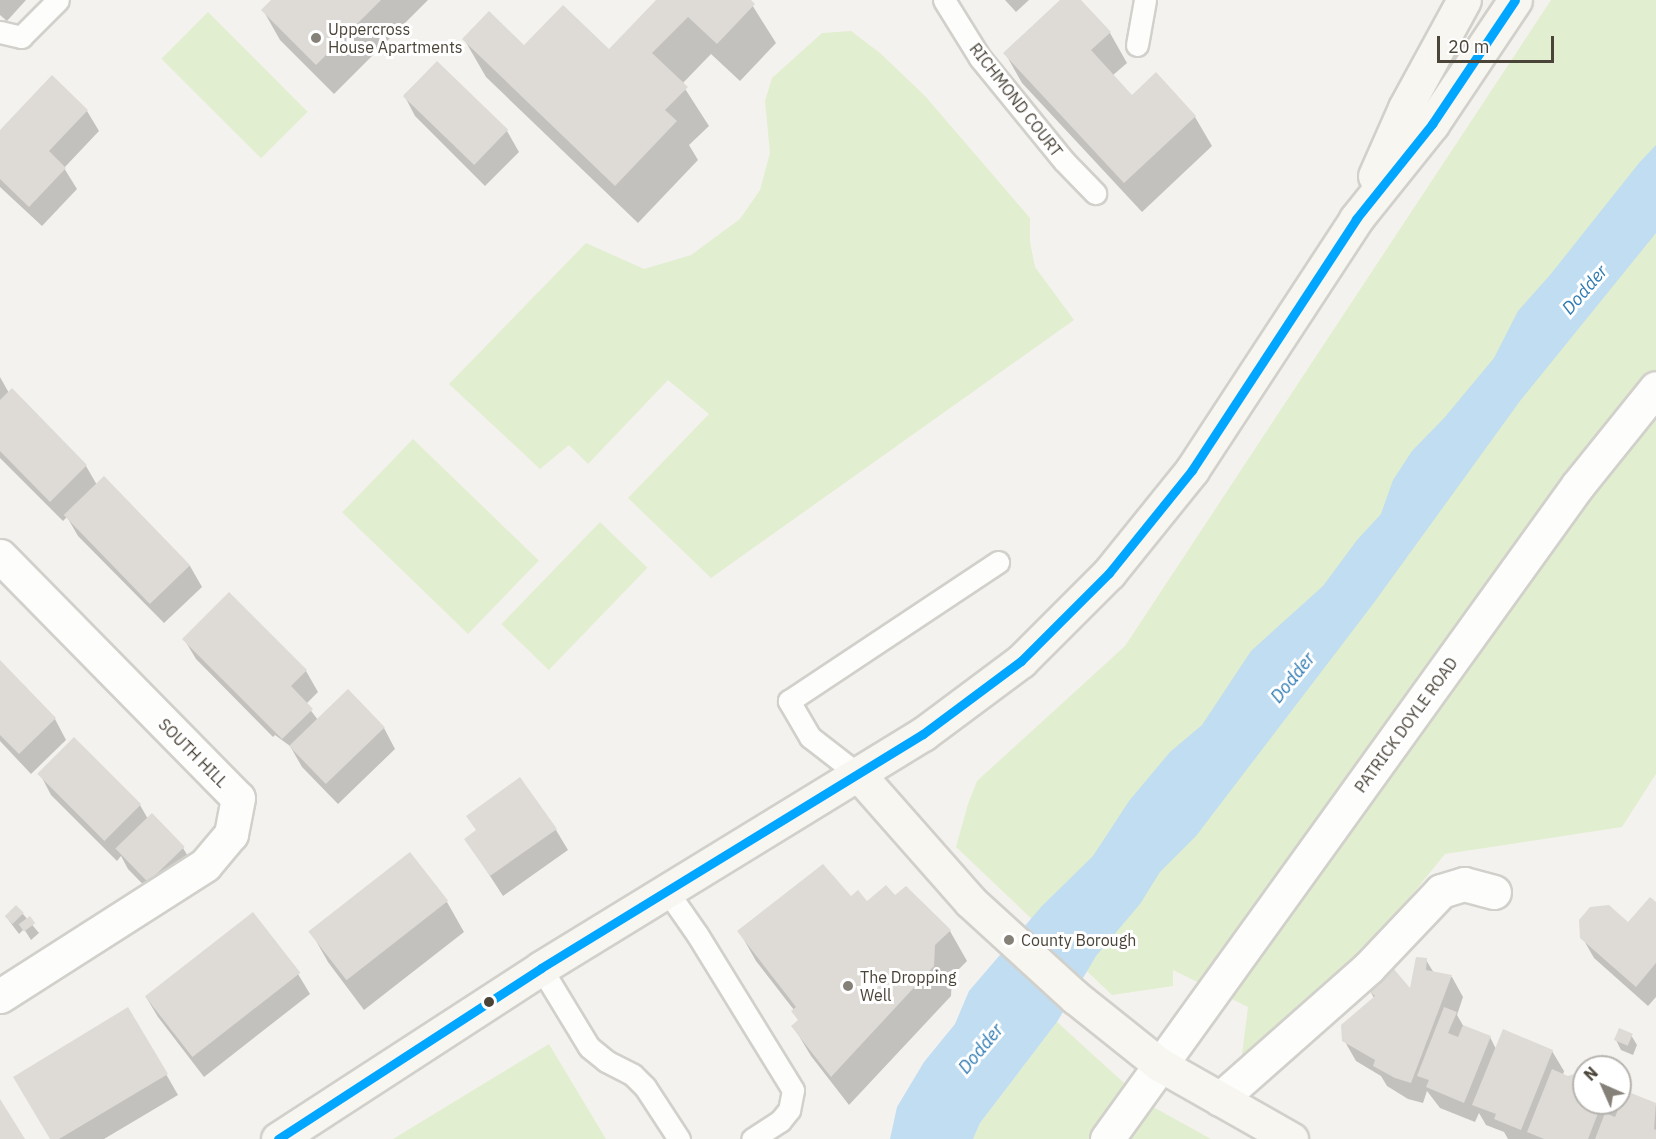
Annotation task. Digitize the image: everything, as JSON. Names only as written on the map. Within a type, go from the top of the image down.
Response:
[{"type":"main road","points":[[1356,219],[1405,108],[1464,0]]},
{"type":"main road","points":[[278,1139],[541,968],[923,734],[1021,661],[1109,573],[1192,470],[1356,219],[1438,114],[1515,0]]},
{"type":"main road","points":[[859,775],[971,902],[1076,997],[1159,1064],[1291,1139]]},
{"type":"street","name":"PATRICK DOYLE ROAD","points":[[1107,1139],[1578,485],[1656,388]]},
{"type":"street","name":"SOUTH HILL","points":[[0,556],[238,798],[231,834],[205,865],[0,996]]},
{"type":"street","points":[[1220,1099],[1368,968],[1441,891],[1464,884],[1494,892]]},
{"type":"lane","points":[[0,32],[21,37],[58,0]]},
{"type":"lane","name":"RICHMOND COURT","points":[[944,0],[980,58],[1064,161],[1095,193]]},
{"type":"lane","points":[[1137,45],[1145,0]]},
{"type":"lane","points":[[859,775],[810,737],[789,700],[998,562]]},
{"type":"lane","points":[[667,891],[697,934],[793,1090],[793,1102],[784,1116],[752,1139]]},
{"type":"lane","points":[[541,968],[589,1047],[606,1061],[633,1075],[645,1087],[679,1139]]},
{"type":"green space","points":[[1551,0],[1656,0],[1656,774],[1622,827],[1445,854],[1380,934],[1241,1062],[1248,1007],[1173,970],[1173,986],[1112,995],[956,847],[968,804],[977,781],[1125,646]]},
{"type":"green space","points":[[208,12],[308,112],[261,158],[161,59]]},
{"type":"green space","points":[[851,31],[880,53],[925,96],[1030,218],[1030,242],[1035,267],[1074,320],[711,578],[628,498],[709,414],[668,380],[588,464],[569,445],[540,469],[449,384],[586,243],[644,269],[691,255],[740,219],[760,190],[770,153],[765,101],[772,78],[822,33]]},
{"type":"green space","points":[[413,439],[539,561],[468,634],[342,512]]},
{"type":"green space","points":[[600,522],[647,568],[549,670],[501,624]]},
{"type":"green space","points":[[1057,1022],[1146,1103],[1211,1139],[973,1139],[980,1123]]},
{"type":"green space","points":[[549,1044],[606,1139],[393,1139]]},
{"type":"water","name":"Dodder","points":[[1656,145],[1656,233],[1520,401],[1373,604],[1196,836],[1160,872],[1140,904],[1096,956],[1057,1022],[980,1123],[973,1139],[890,1139],[897,1107],[924,1062],[955,1024],[969,991],[1042,906],[1093,856],[1129,801],[1170,752],[1202,725],[1251,651],[1323,586],[1357,540],[1381,514],[1393,480],[1412,451],[1445,417],[1494,358],[1518,311]]},
{"type":"building","name":"Uppercross House Apartments","points":[[271,0],[381,0],[316,65],[261,10]]},
{"type":"building","points":[[656,0],[751,0],[755,4],[717,44],[688,17],[652,53],[688,87],[665,110],[677,121],[615,186],[462,39],[489,11],[524,45],[563,5],[609,49]]},
{"type":"building","points":[[1060,0],[1081,0],[1111,32],[1091,50],[1132,95],[1156,72],[1196,116],[1124,183],[1003,53]]},
{"type":"building","points":[[437,61],[508,130],[474,165],[403,96]]},
{"type":"building","points":[[52,75],[88,110],[49,151],[66,168],[29,207],[0,179],[0,130]]},
{"type":"building","points":[[12,388],[87,465],[50,502],[0,451],[0,400]]},
{"type":"building","points":[[104,476],[190,565],[150,604],[64,515]]},
{"type":"building","points":[[229,592],[307,670],[291,686],[313,709],[282,739],[182,639]]},
{"type":"building","points":[[0,660],[56,718],[19,754],[0,735]]},
{"type":"building","points":[[348,689],[385,727],[326,784],[289,746]]},
{"type":"building","points":[[74,737],[141,804],[104,841],[37,774]]},
{"type":"building","points":[[520,777],[557,829],[490,876],[464,839],[476,830],[466,816]]},
{"type":"building","points":[[152,813],[185,847],[148,882],[115,848]]},
{"type":"building","points":[[410,852],[448,901],[347,980],[308,931]]},
{"type":"building","name":"The Dropping Well","points":[[823,864],[851,896],[858,890],[867,901],[886,885],[895,895],[906,886],[951,930],[935,945],[934,966],[831,1077],[791,1026],[798,1020],[791,1011],[796,1007],[737,931]]},
{"type":"building","points":[[1650,897],[1656,902],[1656,963],[1636,987],[1580,938],[1579,920],[1590,907],[1609,905],[1628,922]]},
{"type":"building","points":[[16,905],[24,913],[12,924],[5,916]]},
{"type":"building","points":[[253,912],[300,973],[192,1057],[145,996]]},
{"type":"building","points":[[30,916],[35,923],[24,932],[19,924]]},
{"type":"building","points":[[1416,957],[1427,958],[1426,970],[1452,975],[1411,1083],[1395,1078],[1373,1066],[1375,1060],[1342,1041],[1341,1025],[1375,996],[1367,989],[1393,968],[1410,988]]},
{"type":"building","points":[[128,1007],[168,1074],[59,1139],[50,1139],[13,1077]]},
{"type":"building","points":[[1444,1007],[1457,1012],[1448,1033],[1458,1037],[1463,1025],[1491,1036],[1464,1103],[1426,1087],[1429,1080],[1417,1076]]},
{"type":"building","points":[[1619,1028],[1633,1034],[1628,1046],[1614,1040]]},
{"type":"building","points":[[1503,1029],[1553,1050],[1521,1130],[1494,1119],[1496,1114],[1472,1105]]},
{"type":"building","points":[[1552,1069],[1568,1076],[1572,1075],[1572,1115],[1597,1115],[1588,1139],[1544,1139],[1527,1132]]},
{"type":"building","points":[[1632,1093],[1656,1103],[1654,1129],[1656,1139],[1595,1139],[1604,1115],[1615,1117],[1616,1115],[1632,1115]]},
{"type":"building","points":[[0,1099],[25,1139],[0,1139]]},
{"type":"transit line","points":[[278,1139],[541,968],[923,734],[1021,661],[1109,573],[1192,470],[1356,219],[1432,124],[1515,0]]},
{"type":"place","name":"Uppercross House Apartments","points":[[316,38]]},
{"type":"place","name":"County Borough","points":[[1009,940]]},
{"type":"place","name":"The Dropping Well","points":[[848,986]]}]
